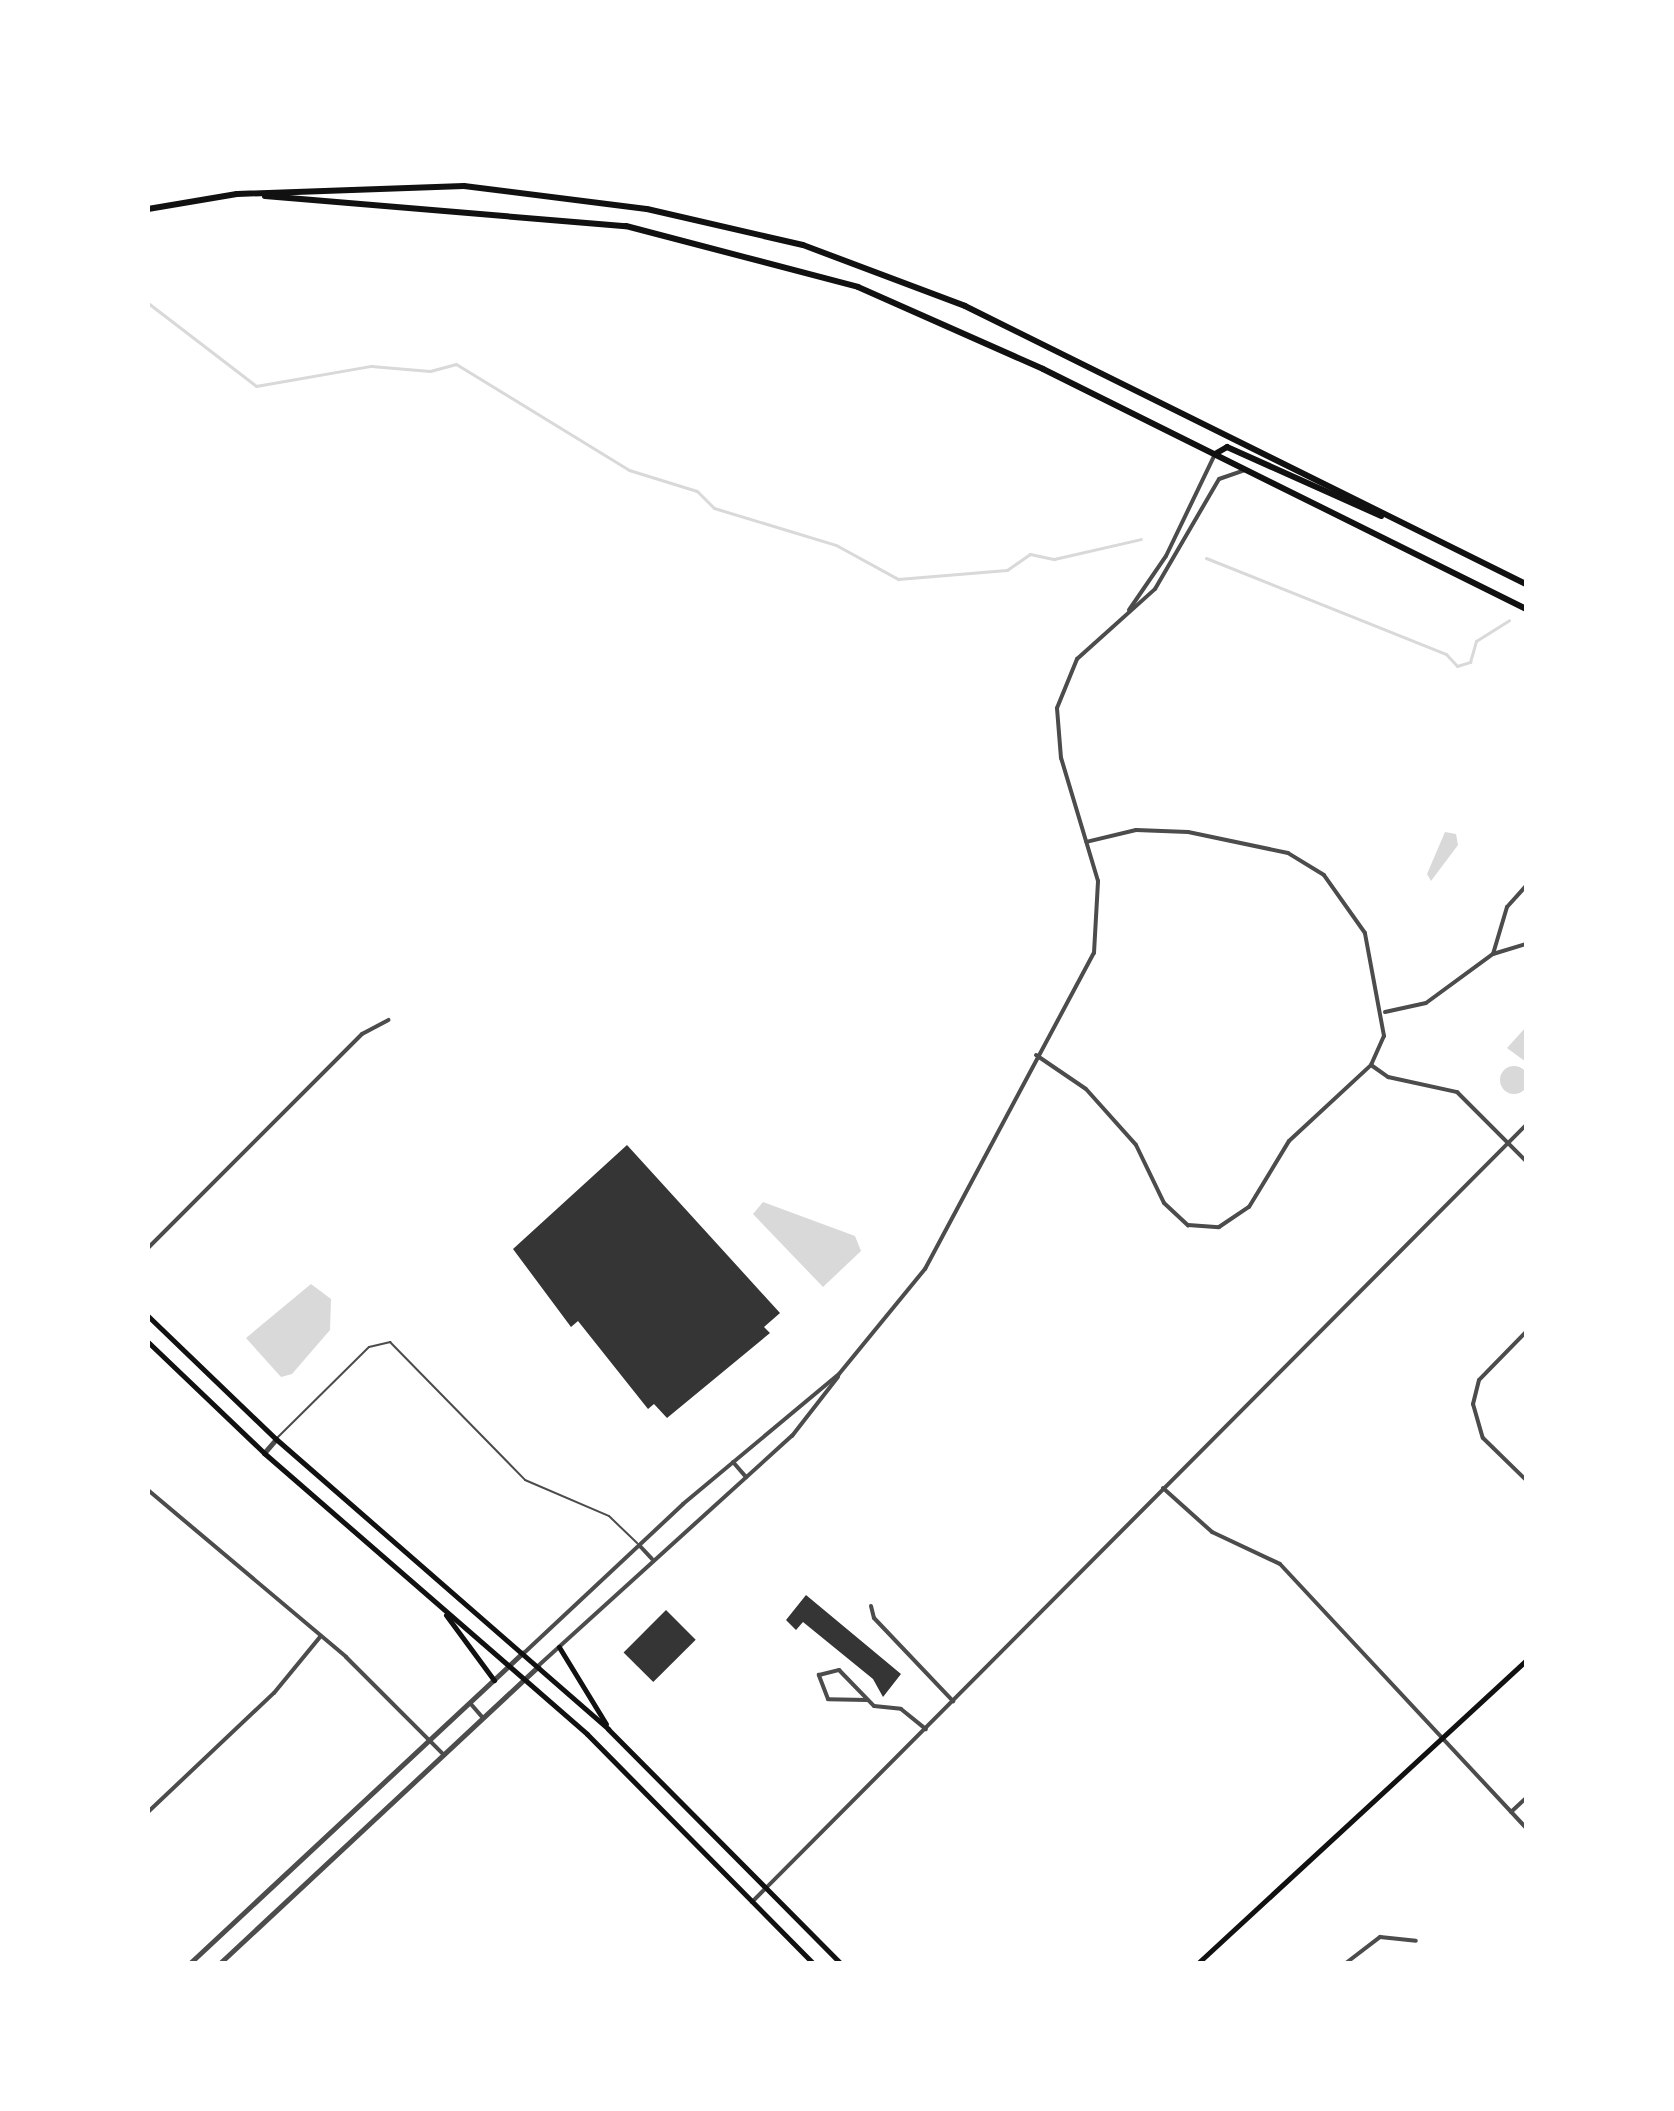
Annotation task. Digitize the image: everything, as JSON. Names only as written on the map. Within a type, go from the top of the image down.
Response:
[{"type":"main road","points":[[148,209],[237,194],[464,186],[647,209],[803,245],[965,306],[1526,584]]},
{"type":"main road","points":[[237,194],[560,217],[762,257],[946,323],[1526,609]]},
{"type":"main road","points":[[1215,454],[1227,447],[1407,526]]},
{"type":"main road","points":[[148,1316],[276,1439],[608,1729],[840,1963]]},
{"type":"main road","points":[[148,1342],[264,1453],[525,1678],[608,1754],[813,1963]]},
{"type":"main road","points":[[441,1607],[494,1680]]},
{"type":"main road","points":[[559,1647],[608,1729]]},
{"type":"main road","points":[[1198,1963],[1526,1660]]},
{"type":"street","points":[[1125,615],[1166,556],[1215,454]]},
{"type":"street","points":[[220,1963],[652,1559],[811,1416],[839,1374],[919,1280],[1036,1055],[1094,953],[1098,881],[1061,758],[1057,708],[1077,659],[1125,615],[1174,563],[1219,479],[1247,470]]},
{"type":"street","points":[[1036,1055],[1086,1089],[1136,1145],[1164,1203],[1188,1225],[1219,1227],[1249,1207],[1289,1141],[1371,1065],[1385,1012],[1365,933],[1324,875],[1288,853],[1188,832],[1136,830],[1086,842]]},
{"type":"street","points":[[1493,954],[1507,907],[1526,886]]},
{"type":"street","points":[[1385,1012],[1426,1003],[1493,954],[1526,944]]},
{"type":"street","points":[[148,1248],[362,1034],[388,1020]]},
{"type":"street","points":[[1371,1065],[1388,1077],[1457,1092],[1526,1161]]},
{"type":"street","points":[[752,1902],[1526,1125]]},
{"type":"street","points":[[1526,1332],[1479,1380],[1473,1404],[1487,1445],[1526,1480]]},
{"type":"street","points":[[190,1963],[639,1545],[839,1374]]},
{"type":"street","points":[[264,1453],[276,1439]]},
{"type":"street","points":[[733,1462],[746,1477]]},
{"type":"street","points":[[1163,1488],[1212,1532],[1280,1564],[1526,1828]]},
{"type":"street","points":[[148,1490],[320,1637],[443,1754]]},
{"type":"street","points":[[639,1545],[652,1559]]},
{"type":"street","points":[[871,1606],[874,1618],[953,1701]]},
{"type":"street","points":[[148,1812],[274,1693],[320,1637]]},
{"type":"street","points":[[867,1700],[839,1670],[819,1675],[819,1687],[832,1701],[867,1700],[905,1711],[926,1729]]},
{"type":"street","points":[[470,1703],[483,1718]]},
{"type":"street","points":[[1511,1812],[1526,1798]]},
{"type":"street","points":[[1346,1963],[1380,1937],[1416,1941]]},
{"type":"lane","points":[[276,1439],[369,1347],[390,1342],[525,1480],[609,1516],[639,1545]]},
{"type":"shaded area","points":[[1445,832],[1456,834],[1458,845],[1431,881],[1427,874]]},
{"type":"shaded area","points":[[1526,1027],[1526,1062],[1507,1048]]},
{"type":"shaded area","points":[[1514,1066],[1524,1070],[1528,1080],[1524,1090],[1514,1094],[1504,1090],[1500,1080],[1504,1070]]},
{"type":"shaded area","points":[[763,1202],[855,1236],[861,1251],[823,1287],[753,1214]]},
{"type":"shaded area","points":[[311,1284],[331,1299],[330,1330],[292,1374],[281,1377],[246,1338]]},
{"type":"building","points":[[627,1145],[780,1313],[764,1327],[770,1333],[667,1418],[654,1404],[648,1409],[578,1321],[571,1327],[513,1249]]},
{"type":"building","points":[[806,1595],[901,1674],[883,1697],[873,1679],[803,1622],[796,1630],[786,1620]]},
{"type":"building","points":[[666,1610],[696,1640],[653,1682],[624,1652]]},
{"type":"waterway","points":[[148,303],[256,386],[371,366],[430,371],[456,364],[629,470],[697,491],[714,508],[836,545],[898,579],[1007,570],[1030,554],[1054,559],[1141,539]]},
{"type":"waterway","points":[[1206,558],[1446,654],[1457,666],[1470,662],[1476,641],[1509,620]]}]
